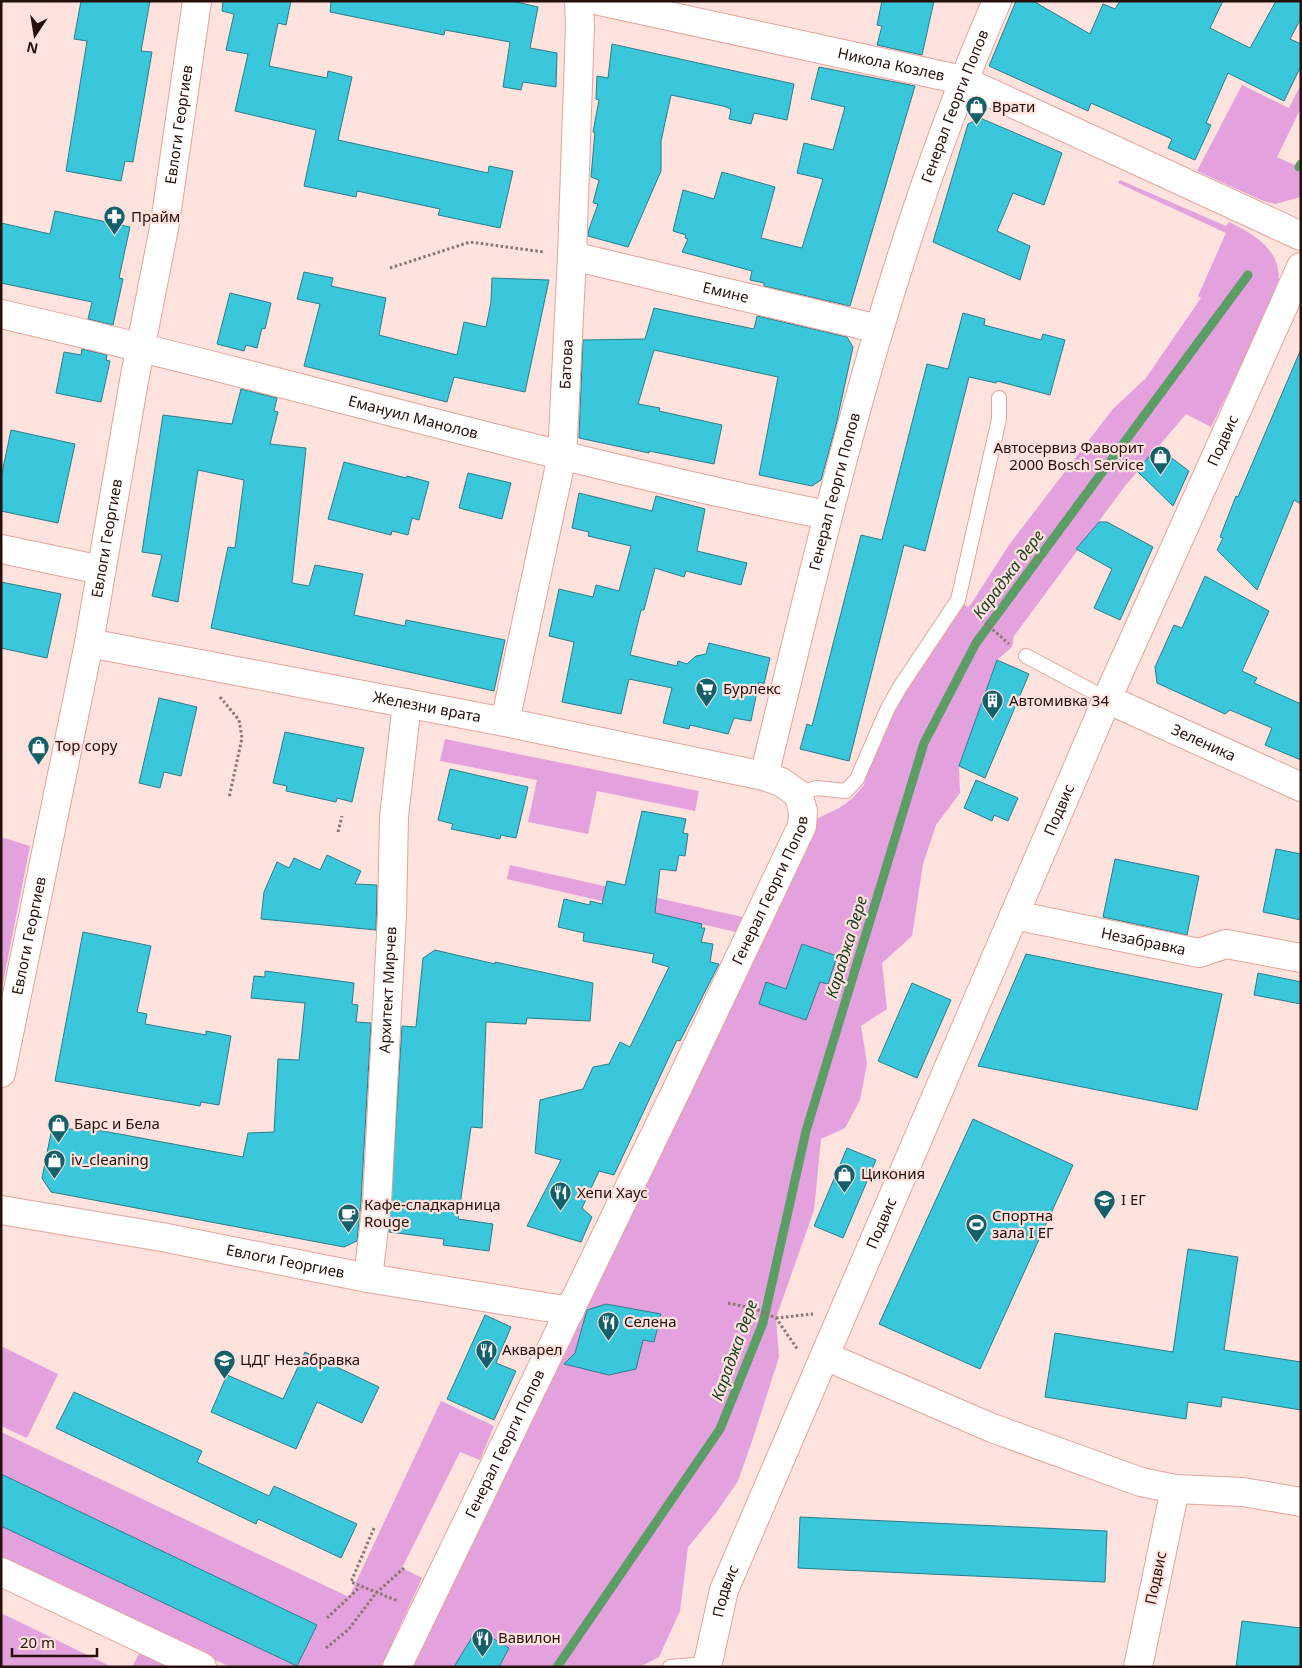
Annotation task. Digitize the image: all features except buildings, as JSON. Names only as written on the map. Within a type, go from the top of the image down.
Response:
[{"type":"street","name":"Евлоги Георгиев","points":[[1,1072],[89,643],[165,222],[197,1]]},
{"type":"street","name":"Батова","points":[[505,722],[562,456],[572,256],[580,35],[579,1]]},
{"type":"street","name":"Никола Козлев","points":[[600,1],[962,80],[1296,234]]},
{"type":"street","name":"Генерал Георги Попов","points":[[397,1667],[802,826],[803,811],[798,794],[781,782],[764,776],[827,515],[879,329],[962,80],[997,1]]},
{"type":"street","name":"Емине","points":[[572,256],[879,329]]},
{"type":"street","name":"Подвис","points":[[707,1665],[724,1590],[1107,699],[1301,267]]},
{"type":"street","name":"Емануил Манолов","points":[[1,314],[142,346],[562,456],[827,515]]},
{"type":"street","points":[[1,549],[101,570]]},
{"type":"street","name":"Железни врата","points":[[89,643],[505,722],[764,776]]},
{"type":"street","name":"Зеленика","points":[[1107,699],[1301,787]]},
{"type":"street","name":"Архитект Мирчев","points":[[368,1278],[376,1202],[392,914],[394,817],[407,703]]},
{"type":"street","name":"Незабравка","points":[[1014,915],[1199,953],[1226,944],[1301,958]]},
{"type":"street","name":"Евлоги Георгиев","points":[[1,1210],[162,1237],[368,1278],[570,1311]]},
{"type":"street","points":[[825,1356],[992,1428],[1141,1482],[1175,1489],[1243,1492],[1301,1502]]},
{"type":"street","name":"Подвис","points":[[1138,1667],[1175,1489]]},
{"type":"street","points":[[1,1572],[202,1667]]},
{"type":"lane","points":[[798,794],[816,788],[846,790],[857,779],[888,708],[927,643],[958,600],[964,581],[999,419],[999,398]]},
{"type":"lane","points":[[1026,656],[1107,699]]},
{"type":"lane","points":[[670,1667],[707,1665]]},
{"type":"path","points":[[390,268],[470,242],[572,256]]},
{"type":"path","points":[[968,608],[1012,647]]},
{"type":"path","points":[[217,667],[217,693],[239,720],[242,738],[229,798]]},
{"type":"path","points":[[338,832],[342,816]]},
{"type":"path","points":[[728,1303],[756,1308],[776,1318]]},
{"type":"path","points":[[374,1528],[351,1582],[423,1612]]},
{"type":"path","points":[[326,1648],[349,1629],[376,1593],[404,1568]]},
{"type":"path","points":[[327,1618],[360,1587]]},
{"type":"shaded area","points":[[1301,84],[1301,108],[1277,157],[1301,168],[1301,197],[1275,204],[1261,200],[1197,171],[1242,85],[1289,108]]},
{"type":"shaded area","points":[[1120,180],[1226,226],[1229,222],[1251,234],[1268,248],[1274,257],[1279,279],[1277,293],[1211,427],[1186,414],[1125,486],[1014,636],[1012,647],[997,660],[959,766],[960,793],[936,825],[923,864],[912,936],[882,963],[887,1009],[861,1026],[867,1063],[860,1100],[845,1128],[821,1139],[814,1210],[776,1318],[779,1357],[752,1441],[738,1481],[716,1513],[688,1547],[680,1611],[659,1657],[640,1667],[397,1667],[802,826],[839,808],[852,799],[864,785],[878,730],[958,600],[968,607],[971,604],[1009,545],[1112,410],[1146,378],[1201,298],[1198,296],[1226,233],[1118,183]]},
{"type":"shaded area","points":[[445,739],[699,791],[695,811],[597,791],[588,834],[528,822],[537,780],[440,761]]},
{"type":"shaded area","points":[[1,837],[30,846],[1,993]]},
{"type":"shaded area","points":[[510,865],[747,918],[740,933],[507,879]]},
{"type":"shaded area","points":[[1,1346],[58,1374],[27,1438],[1,1426]]},
{"type":"shaded area","points":[[441,1401],[494,1426],[480,1460],[460,1452],[402,1568],[422,1578],[381,1667],[230,1667],[1,1558],[1,1432],[349,1597]]},
{"type":"shaded area","points":[[1,1613],[112,1667],[1,1667]]},
{"type":"shaded area","points":[[140,1652],[181,1667],[132,1667]]},
{"type":"waterway","name":"Караджа дере","points":[[557,1667],[720,1429],[763,1323],[806,1131],[924,743],[976,643],[1248,275]]},
{"type":"place","name":"Врати","points":[[976,126]]},
{"type":"place","name":"Прайм","points":[[115,236]]},
{"type":"place","name":"Автосервиз Фаворит 2000 Bosch Service","points":[[1160,476]]},
{"type":"place","name":"Бурлекс","points":[[707,708]]},
{"type":"place","name":"Автомивка 34","points":[[993,720]]},
{"type":"place","name":"Top copy","points":[[39,765]]},
{"type":"place","name":"Барс и Бела","points":[[58,1143]]},
{"type":"place","name":"iv_cleaning","points":[[55,1179]]},
{"type":"place","name":"Цикония","points":[[845,1193]]},
{"type":"place","name":"Хепи Хаус","points":[[561,1212]]},
{"type":"place","name":"I ЕГ","points":[[1105,1219]]},
{"type":"place","name":"Кафе-сладкарница Rouge","points":[[348,1233]]},
{"type":"place","name":"Спортна зала I ЕГ","points":[[976,1244]]},
{"type":"place","name":"Селена","points":[[608,1341]]},
{"type":"place","name":"Акварел","points":[[486,1369]]},
{"type":"place","name":"ЦДГ Незабравка","points":[[224,1379]]},
{"type":"place","name":"Вавилон","points":[[482,1657]]}]
